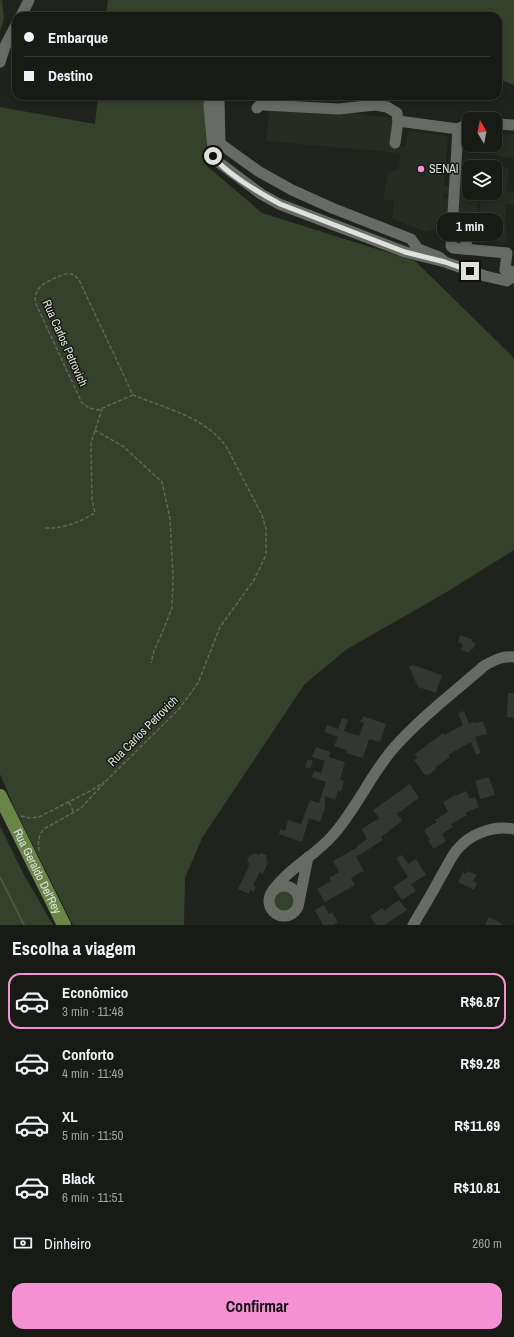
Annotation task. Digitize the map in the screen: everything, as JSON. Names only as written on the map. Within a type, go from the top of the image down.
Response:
[{"type":"main road","name":"Rua Geraldo Del'Rey","points":[[3,802],[64,925]]},
{"type":"street","points":[[23,12],[29,0]]},
{"type":"street","points":[[0,62],[6,44],[12,33]]},
{"type":"street","points":[[210,100],[208,105],[213,156],[217,161],[261,194],[280,204],[405,252],[445,262],[485,276],[507,280],[510,279],[512,272],[506,271],[504,268],[507,253],[453,248],[451,246],[458,129]]},
{"type":"street","points":[[219,100],[220,145]]},
{"type":"street","points":[[257,108],[263,104],[340,109],[375,105],[387,107],[397,113],[398,121],[395,143]]},
{"type":"street","points":[[398,121],[458,129],[462,127]]},
{"type":"street","points":[[502,124],[514,125]]},
{"type":"street","points":[[213,156],[215,146],[220,145]]},
{"type":"street","points":[[220,145],[274,181],[326,206],[408,238],[414,242],[418,249],[438,257],[445,262]]},
{"type":"street","points":[[452,221],[466,224],[466,249]]},
{"type":"street","points":[[308,857],[298,906],[292,914],[287,916],[278,915],[269,904],[270,894],[285,876],[308,857],[331,838],[340,827],[381,764],[409,732],[484,666],[493,660],[514,657]]},
{"type":"street","points":[[413,925],[457,850],[478,833],[492,829],[514,829]]},
{"type":"street","points":[[273,890],[281,886],[290,887],[297,893],[299,902]]},
{"type":"path","name":"Rua Carlos Petrovich","points":[[40,857],[38,844],[41,833],[49,826],[81,808],[106,781],[167,722],[189,696],[198,683],[220,626],[254,580],[266,555],[266,529],[260,510],[226,446],[207,428],[196,421],[133,395],[77,278],[71,274],[66,274],[46,282],[37,289],[35,299],[36,304],[82,403],[93,410],[102,409]]},
{"type":"path","points":[[45,528],[55,528],[74,524],[95,513],[92,499],[91,443],[102,409],[133,395]]},
{"type":"path","points":[[96,430],[124,447],[162,482],[170,519],[173,576],[172,608],[150,663]]},
{"type":"path","name":"Rua Carlos Petrovich","points":[[3,802],[17,815],[31,818],[39,817],[106,781]]},
{"type":"path","points":[[68,802],[74,813]]},
{"type":"shaded area","name":"SENAI","points":[[270,105],[395,118],[399,146],[405,147],[409,131],[448,136],[444,186],[456,187],[456,191],[462,193],[462,200],[478,200],[477,214],[455,216],[459,195],[444,193],[443,198],[452,198],[447,225],[426,232],[392,219],[394,201],[383,199],[388,173],[399,168],[400,153],[266,141]]},
{"type":"shaded area","points":[[514,134],[514,158],[471,152],[502,152],[502,135]]},
{"type":"shaded area","name":"SENAI","points":[[462,164],[462,186],[460,186]]},
{"type":"shaded area","name":"SENAI","points":[[502,167],[509,168],[506,192],[514,193],[514,205],[505,204],[507,243],[477,239],[480,200],[502,200]]},
{"type":"green space","points":[[0,0],[2,0],[4,19],[0,31]]},
{"type":"green space","points":[[108,0],[514,0],[514,85],[502,80],[502,12],[106,12]]},
{"type":"green space","points":[[98,100],[204,100],[207,166],[262,213],[415,261],[514,358],[514,550],[445,593],[347,649],[304,685],[202,838],[185,878],[184,925],[73,925],[14,807],[0,774],[0,107],[95,124]]},
{"type":"green space","points":[[0,826],[23,873],[53,925],[0,925]]},
{"type":"green space","points":[[283,890],[291,893],[294,901],[291,909],[283,912],[275,909],[272,901],[275,893]]},
{"type":"building","points":[[460,635],[472,639],[471,641],[476,643],[469,653],[461,650],[463,644],[458,642]]},
{"type":"building","points":[[413,665],[442,675],[436,693],[418,687],[409,667]]},
{"type":"building","points":[[508,693],[514,693],[514,718],[507,717]]},
{"type":"building","points":[[464,711],[469,723],[483,721],[487,734],[475,737],[481,753],[476,755],[471,742],[448,755],[450,757],[428,775],[425,775],[414,760],[417,758],[415,754],[443,733],[444,735],[463,725],[458,713]]},
{"type":"building","points":[[363,716],[386,724],[380,742],[369,739],[363,758],[346,753],[347,750],[334,746],[338,737],[324,732],[327,725],[338,729],[342,718],[348,720],[344,731],[359,736],[364,723],[360,722]]},
{"type":"building","points":[[316,747],[331,752],[329,757],[345,762],[340,780],[344,781],[341,792],[338,791],[335,800],[325,796],[325,808],[320,822],[309,818],[302,842],[279,834],[280,829],[285,831],[288,820],[301,824],[310,800],[319,803],[326,782],[313,778],[312,776],[314,771],[321,773],[325,761],[312,757]]},
{"type":"building","points":[[308,759],[313,761],[310,769],[305,767]]},
{"type":"building","points":[[489,777],[495,795],[480,799],[475,781]]},
{"type":"building","points":[[410,784],[419,798],[397,814],[402,821],[381,837],[383,840],[356,857],[364,871],[351,878],[355,885],[325,902],[317,889],[331,881],[329,878],[339,872],[333,861],[358,847],[357,846],[367,839],[362,829],[379,818],[373,810]]},
{"type":"building","points":[[466,791],[470,799],[475,797],[479,807],[465,813],[467,815],[451,824],[453,827],[442,834],[446,841],[434,849],[428,841],[430,840],[424,830],[437,822],[435,820],[448,812],[443,802]]},
{"type":"building","points":[[253,853],[267,855],[266,861],[268,862],[263,874],[260,872],[253,885],[256,887],[254,892],[250,890],[249,894],[238,889],[248,868],[249,863],[247,862],[249,855],[252,856]]},
{"type":"building","points":[[402,855],[408,864],[416,859],[426,875],[411,884],[416,891],[402,900],[393,887],[408,877],[396,858]]},
{"type":"building","points":[[467,871],[477,875],[473,881],[477,883],[474,890],[458,882],[463,872],[466,874]]},
{"type":"building","points":[[399,900],[407,910],[384,925],[376,925],[370,916],[382,908],[384,911]]},
{"type":"building","points":[[324,905],[329,914],[332,912],[338,922],[333,925],[323,925],[315,910]]},
{"type":"building","points":[[489,917],[504,925],[485,925]]},
{"type":"waterway","points":[[0,877],[24,925]]},
{"type":"place","name":"SENAI","points":[[421,169]]},
{"type":"route","points":[[213,156],[217,161],[261,194],[280,204],[405,252],[445,262],[470,271]]}]
